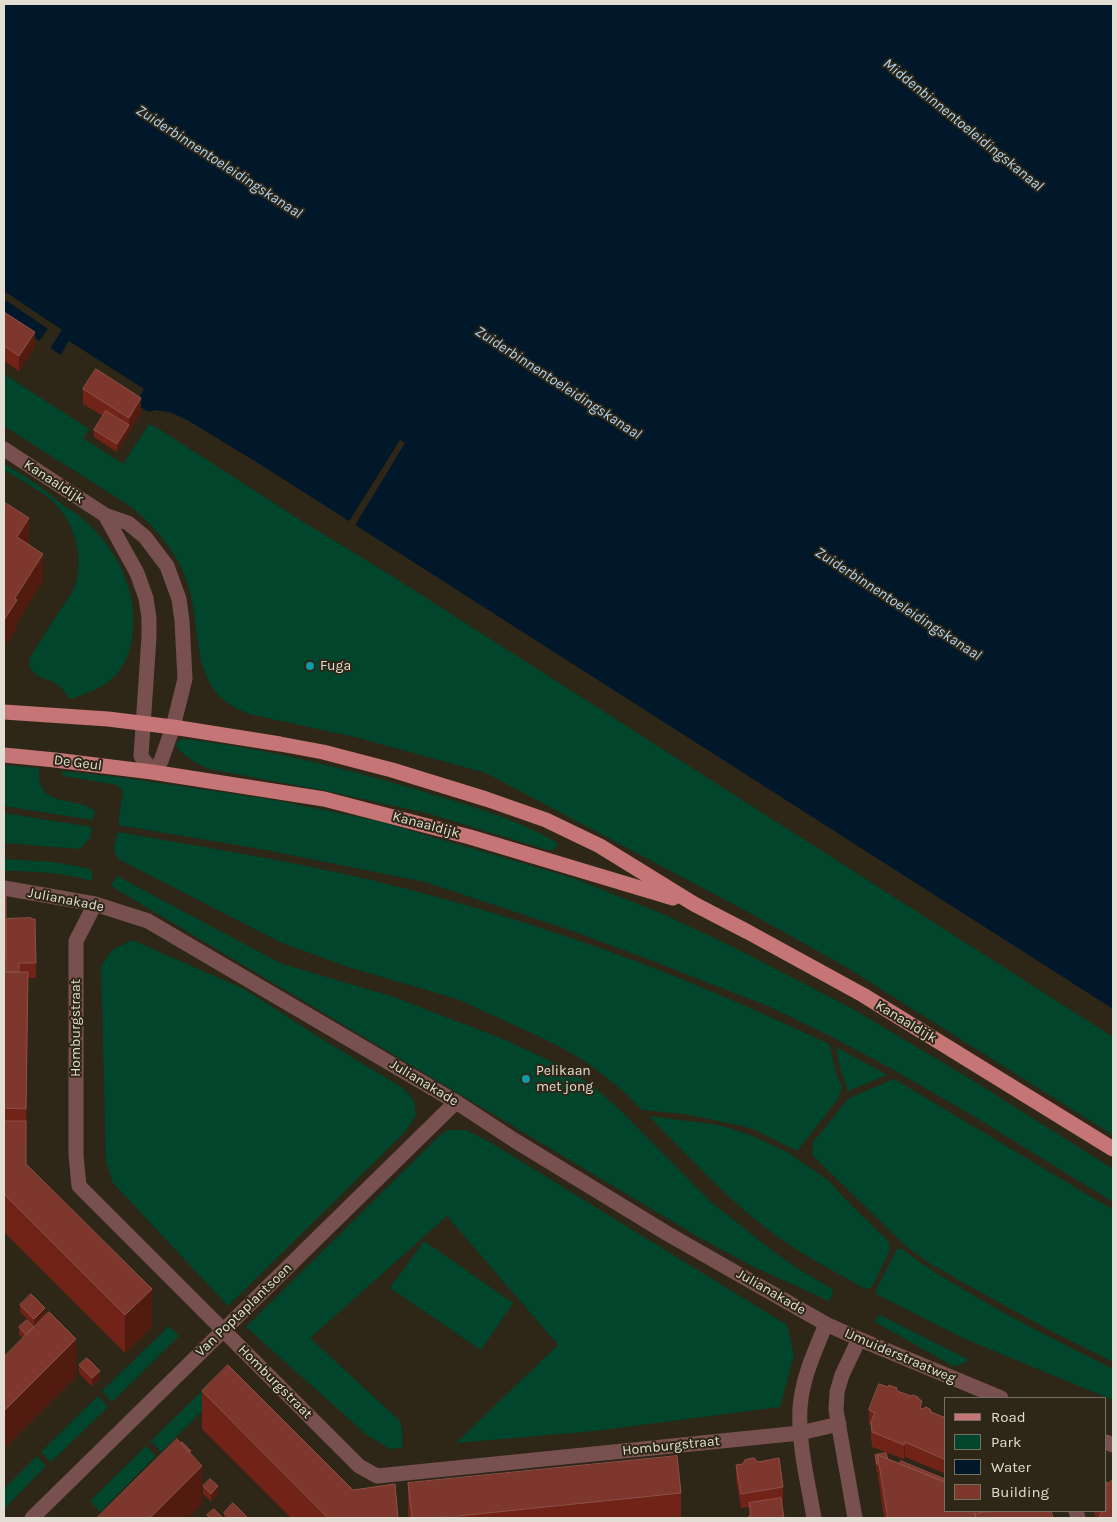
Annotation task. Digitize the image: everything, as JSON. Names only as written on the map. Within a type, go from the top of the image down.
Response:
[{"type":"main road","points":[[4,712],[108,719],[143,724]]},
{"type":"main road","name":"Kanaaldijk","points":[[143,724],[174,727],[323,752],[392,770],[546,820],[600,846],[694,904],[863,995],[1113,1149]]},
{"type":"main road","name":"De Geul","points":[[4,755],[152,772]]},
{"type":"main road","name":"Kanaaldijk","points":[[152,772],[324,799],[470,837],[694,904]]},
{"type":"street","name":"Kanaaldijk","points":[[4,449],[105,515],[128,523],[145,537],[167,566],[179,599],[185,679],[174,727],[161,761],[152,772],[141,756],[149,637],[146,598],[137,573],[105,515]]},
{"type":"street","name":"Julianakade","points":[[4,888],[94,904],[148,921],[456,1102],[514,1140],[668,1234],[826,1324]]},
{"type":"street","name":"Homburgstraat","points":[[94,904],[76,941],[76,1155],[80,1186],[222,1331],[359,1466],[376,1476],[800,1433],[839,1424]]},
{"type":"street","name":"Van Poptaplantsoen","points":[[32,1518],[456,1102]]},
{"type":"street","name":"IJmuiderstraatweg","points":[[826,1324],[999,1397]]},
{"type":"street","points":[[814,1518],[800,1433],[800,1406],[808,1370],[826,1324]]},
{"type":"street","points":[[855,1518],[836,1410],[837,1392],[842,1375],[859,1339]]},
{"type":"green space","points":[[4,374],[89,429],[83,438],[123,464],[149,424],[159,429],[1113,1037],[1113,1135],[846,967],[748,912],[486,773],[355,737],[253,715],[232,706],[217,694],[208,679],[198,644],[193,605],[188,585],[172,552],[157,532],[130,506],[4,426]]},
{"type":"green space","points":[[4,464],[26,477],[80,516],[106,544],[124,575],[133,608],[131,644],[122,666],[116,674],[101,687],[91,692],[69,699],[59,686],[37,676],[29,666],[30,657],[75,586],[79,566],[77,544],[70,524],[58,507],[39,491],[4,470]]},
{"type":"green space","points":[[183,739],[251,749],[385,780],[505,818],[549,838],[557,843],[557,847],[553,850],[548,850],[426,813],[327,791],[209,769],[191,760],[176,746],[178,741]]},
{"type":"green space","points":[[4,765],[39,768],[40,781],[44,790],[50,796],[86,806],[95,811],[93,820],[4,806]]},
{"type":"green space","points":[[62,771],[126,778],[274,800],[378,821],[573,878],[663,914],[733,947],[851,1008],[972,1080],[1113,1169],[1113,1202],[970,1114],[892,1069],[770,1007],[570,930],[425,882],[266,850],[118,825],[123,791],[117,785],[63,776]]},
{"type":"green space","points":[[4,813],[92,827],[90,838],[80,849],[4,843]]},
{"type":"green space","points":[[118,832],[371,880],[446,899],[602,949],[730,999],[829,1044],[837,1077],[842,1087],[840,1094],[797,1151],[743,1126],[684,1114],[642,1110],[624,1092],[589,1064],[540,1037],[457,999],[348,967],[282,943],[122,861],[115,852]]},
{"type":"green space","points":[[4,859],[55,862],[90,869],[93,875],[92,881],[48,873],[4,871]]},
{"type":"green space","points":[[117,876],[282,964],[391,996],[503,1039],[566,1068],[595,1088],[618,1108],[711,1202],[774,1252],[832,1289],[833,1293],[829,1301],[754,1267],[702,1239],[111,886]]},
{"type":"green space","points":[[132,940],[244,989],[403,1088],[414,1101],[416,1116],[403,1134],[228,1306],[113,1183],[106,1161],[101,966],[112,950]]},
{"type":"green space","points":[[836,1047],[887,1075],[848,1091],[841,1072]]},
{"type":"green space","points":[[894,1079],[1113,1210],[1113,1362],[1051,1331],[931,1264],[908,1248],[812,1155],[813,1142],[849,1098]]},
{"type":"green space","points":[[649,1116],[719,1125],[750,1135],[787,1152],[829,1181],[889,1242],[890,1250],[872,1287],[865,1289],[838,1274],[799,1251],[762,1225],[718,1186]]},
{"type":"green space","points":[[448,1130],[466,1130],[488,1141],[787,1325],[794,1355],[780,1407],[595,1431],[456,1443],[558,1345],[447,1216],[310,1338],[400,1421],[402,1448],[390,1449],[367,1435],[246,1327],[438,1137]]},
{"type":"green space","points":[[424,1241],[513,1303],[481,1350],[390,1288]]},
{"type":"green space","points":[[897,1249],[902,1249],[938,1274],[993,1307],[1113,1369],[1113,1400],[965,1339],[876,1294],[876,1290]]},
{"type":"green space","points":[[880,1315],[969,1360],[955,1367],[875,1322]]},
{"type":"green space","points":[[169,1326],[179,1336],[112,1402],[102,1391]]},
{"type":"green space","points":[[218,1375],[228,1385],[161,1452],[151,1441]]},
{"type":"green space","points":[[98,1396],[108,1407],[51,1462],[41,1452]]},
{"type":"green space","points":[[146,1446],[156,1456],[100,1512],[90,1501]]},
{"type":"green space","points":[[37,1456],[46,1466],[4,1509],[4,1489]]},
{"type":"water","points":[[4,4],[1113,4],[1113,1009],[266,468],[189,421],[172,413],[155,410],[149,412],[145,410],[4,318]]},
{"type":"pier","points":[[4,291],[62,330],[49,350],[4,321],[4,318],[39,341],[48,329],[4,299]]},
{"type":"pier","points":[[69,341],[144,389],[134,405],[60,356]]},
{"type":"pier","points":[[400,440],[405,443],[354,527],[348,523]]},
{"type":"building","points":[[4,312],[35,332],[19,356],[4,346]]},
{"type":"building","points":[[96,369],[141,398],[129,418],[83,389]]},
{"type":"building","points":[[106,411],[129,425],[117,444],[94,430]]},
{"type":"building","points":[[4,502],[29,518],[17,537],[43,554],[15,598],[17,600],[4,620]]},
{"type":"building","points":[[4,892],[6,892],[6,959],[4,959]]},
{"type":"building","points":[[6,919],[35,919],[36,963],[19,963],[19,972],[6,972]]},
{"type":"building","points":[[4,972],[28,972],[26,1109],[4,1108]]},
{"type":"building","points":[[4,1121],[26,1121],[26,1164],[152,1289],[125,1315],[4,1194]]},
{"type":"building","points":[[31,1294],[45,1308],[34,1319],[20,1305]]},
{"type":"building","points":[[49,1312],[76,1339],[4,1411],[4,1357]]},
{"type":"building","points":[[27,1320],[34,1327],[26,1335],[19,1327]]},
{"type":"building","points":[[87,1358],[100,1371],[92,1378],[79,1365]]},
{"type":"building","points":[[228,1365],[353,1490],[395,1484],[398,1518],[328,1518],[202,1391]]},
{"type":"building","points":[[879,1384],[888,1387],[889,1385],[897,1388],[896,1390],[900,1392],[918,1397],[922,1401],[920,1408],[926,1407],[931,1412],[944,1417],[944,1459],[905,1442],[904,1445],[872,1432],[871,1422],[875,1413],[869,1410]]},
{"type":"building","points":[[177,1439],[202,1466],[150,1518],[97,1518]]},
{"type":"building","points":[[182,1442],[191,1451],[189,1453],[181,1444]]},
{"type":"building","points":[[886,1453],[888,1459],[878,1455],[878,1465],[875,1455]]},
{"type":"building","points":[[878,1455],[944,1481],[944,1512],[974,1512],[976,1518],[888,1518]]},
{"type":"building","points":[[677,1456],[681,1493],[458,1516],[459,1518],[412,1518],[408,1483]]},
{"type":"building","points":[[754,1458],[758,1462],[779,1458],[783,1487],[741,1494],[736,1465],[743,1464],[745,1460]]},
{"type":"building","points":[[901,1461],[944,1479],[944,1482],[900,1464]]},
{"type":"building","points":[[210,1479],[218,1486],[211,1494],[203,1486]]},
{"type":"building","points":[[1113,1481],[1113,1518],[1099,1518],[1102,1512],[1107,1512],[1107,1482]]},
{"type":"building","points":[[781,1498],[784,1518],[749,1518],[751,1516],[749,1503]]},
{"type":"building","points":[[233,1503],[248,1518],[230,1518],[224,1513]]},
{"type":"building","points":[[214,1509],[223,1518],[210,1518],[207,1515]]},
{"type":"building","points":[[984,1512],[1051,1512],[1053,1518],[976,1518],[975,1514]]},
{"type":"place","name":"Fuga","points":[[310,666]]},
{"type":"place","name":"Pelikaan met jong","points":[[526,1079]]},
{"type":"water label","name":"Middenbinnentoeleidingskanaal","points":[[963,125]]},
{"type":"water label","name":"Zuiderbinnentoeleidingskanaal","points":[[219,162]]},
{"type":"water label","name":"Zuiderbinnentoeleidingskanaal","points":[[558,383]]},
{"type":"water label","name":"Zuiderbinnentoeleidingskanaal","points":[[898,604]]}]
